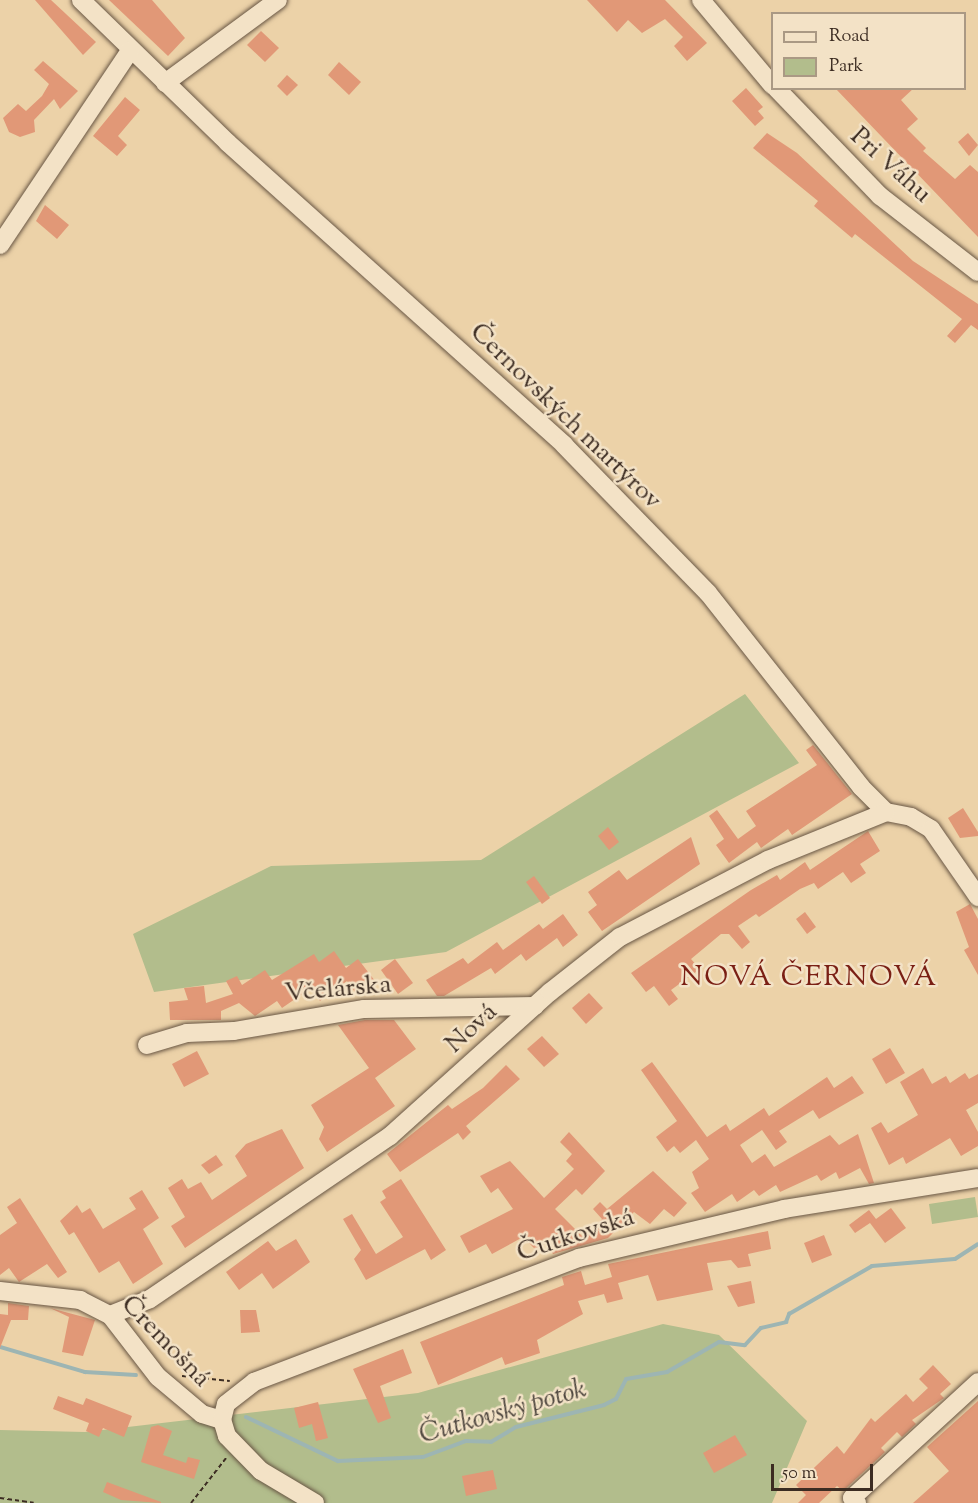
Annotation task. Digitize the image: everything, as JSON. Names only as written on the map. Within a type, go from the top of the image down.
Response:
[{"type":"street","name":"Černovských martýrov","points":[[81,0],[130,51],[564,445],[708,593],[809,725],[886,812]]},
{"type":"street","points":[[165,83],[278,0]]},
{"type":"street","points":[[701,0],[771,84]]},
{"type":"street","points":[[0,245],[130,51]]},
{"type":"street","name":"Pri Váhu","points":[[778,90],[879,196],[978,272]]},
{"type":"street","points":[[886,812],[911,817],[931,829],[978,897]]},
{"type":"street","name":"Nová","points":[[110,1315],[150,1299],[390,1136],[536,1006],[620,937],[662,911],[864,816],[886,812]]},
{"type":"street","name":"Včelárska","points":[[147,1045],[186,1033],[234,1031],[364,1009],[536,1006]]},
{"type":"street","name":"Čutkovská","points":[[222,1420],[226,1404],[245,1387],[579,1257],[838,1198],[978,1178]]},
{"type":"street","name":"Čremošná","points":[[0,1291],[80,1300],[110,1315],[158,1377],[202,1414],[222,1420]]},
{"type":"street","points":[[852,1501],[978,1382]]},
{"type":"street","points":[[222,1420],[234,1447],[315,1503]]},
{"type":"path","points":[[173,1370],[211,1381],[238,1379],[245,1387]]},
{"type":"path","points":[[191,1503],[234,1447]]},
{"type":"path","points":[[0,1498],[34,1503]]},
{"type":"green space","points":[[745,694],[799,763],[446,952],[154,992],[133,934],[271,866],[481,860]]},
{"type":"green space","points":[[975,1197],[978,1217],[932,1224],[929,1204]]},
{"type":"green space","points":[[663,1324],[719,1335],[807,1421],[772,1503],[0,1503],[0,1430],[85,1432],[418,1393]]},
{"type":"building","points":[[35,0],[51,0],[96,42],[83,55]]},
{"type":"building","points":[[109,0],[152,0],[185,38],[168,56]]},
{"type":"building","points":[[587,0],[665,0],[707,43],[687,61],[674,46],[683,37],[665,19],[642,33],[628,20],[617,32]]},
{"type":"building","points":[[261,31],[279,48],[265,62],[247,45]]},
{"type":"building","points":[[43,61],[78,91],[60,109],[54,99],[34,120],[35,132],[20,137],[9,132],[3,118],[18,104],[26,111],[42,96],[49,84],[34,70]]},
{"type":"building","points":[[339,62],[361,82],[349,95],[328,75]]},
{"type":"building","points":[[287,75],[298,85],[287,96],[277,86]]},
{"type":"building","points":[[746,88],[763,107],[758,111],[764,118],[755,126],[732,101]]},
{"type":"building","points":[[837,90],[912,90],[901,100],[918,119],[907,129],[926,148],[923,151],[955,179],[970,165],[978,172],[978,237]]},
{"type":"building","points":[[125,97],[140,110],[118,136],[127,145],[117,156],[93,136]]},
{"type":"building","points":[[767,133],[797,153],[913,261],[978,304],[978,330],[971,325],[955,343],[947,336],[962,319],[855,234],[852,238],[814,206],[818,201],[753,148]]},
{"type":"building","points":[[968,133],[978,145],[969,156],[958,142]]},
{"type":"building","points":[[45,205],[69,225],[57,239],[36,221]]},
{"type":"building","points":[[813,745],[852,794],[792,835],[788,829],[761,848],[757,842],[729,863],[716,845],[724,839],[709,816],[717,810],[738,839],[756,826],[746,811],[817,765],[806,750]]},
{"type":"building","points":[[963,808],[978,832],[978,836],[960,838],[948,818]]},
{"type":"building","points":[[608,827],[619,842],[609,850],[598,836]]},
{"type":"building","points":[[868,831],[880,851],[860,864],[866,873],[851,883],[843,872],[818,889],[814,883],[800,889],[759,917],[756,914],[738,926],[750,942],[742,949],[729,934],[721,934],[691,959],[700,969],[671,990],[678,999],[669,1006],[654,986],[646,992],[631,973],[751,890],[777,875],[780,880],[805,862],[810,870]]},
{"type":"building","points":[[691,837],[700,864],[602,931],[588,912],[597,905],[588,892],[619,870],[627,880]]},
{"type":"building","points":[[534,876],[550,898],[542,904],[526,882]]},
{"type":"building","points":[[970,904],[978,919],[978,975],[964,950],[969,947],[956,912]]},
{"type":"building","points":[[805,912],[816,927],[807,934],[796,919]]},
{"type":"building","points":[[563,914],[578,935],[563,947],[557,938],[526,961],[521,954],[495,974],[491,968],[444,996],[437,996],[426,980],[463,958],[468,964],[497,942],[503,950],[539,924],[543,929]]},
{"type":"building","points":[[334,951],[346,968],[358,959],[375,981],[357,995],[347,981],[320,1001],[311,988],[282,1008],[277,1001],[255,1016],[239,1003],[221,1011],[221,1020],[170,1020],[169,1002],[188,1000],[184,988],[204,986],[206,1003],[233,994],[226,981],[237,976],[242,985],[265,970],[272,980],[314,954],[319,962]]},
{"type":"building","points":[[395,959],[413,983],[398,994],[381,970]]},
{"type":"building","points":[[589,993],[603,1008],[586,1024],[572,1008]]},
{"type":"building","points":[[365,1020],[394,1020],[416,1049],[375,1078],[395,1106],[327,1152],[319,1139],[324,1127],[311,1105],[369,1068],[338,1025]]},
{"type":"building","points":[[542,1036],[559,1054],[544,1067],[527,1049]]},
{"type":"building","points":[[890,1048],[905,1073],[886,1084],[872,1059]]},
{"type":"building","points":[[197,1051],[209,1074],[184,1087],[172,1064]]},
{"type":"building","points":[[652,1062],[707,1137],[726,1124],[730,1131],[764,1108],[769,1116],[827,1077],[834,1088],[852,1076],[864,1093],[819,1119],[813,1110],[779,1131],[787,1142],[776,1150],[762,1130],[740,1145],[752,1163],[765,1154],[774,1167],[830,1135],[839,1145],[858,1134],[874,1183],[869,1184],[860,1168],[839,1179],[836,1172],[821,1181],[817,1175],[780,1192],[776,1185],[759,1196],[754,1190],[737,1202],[732,1194],[705,1212],[691,1193],[699,1188],[692,1172],[709,1159],[696,1140],[680,1153],[674,1146],[667,1152],[656,1137],[677,1121],[641,1070]]},
{"type":"building","points":[[506,1065],[520,1079],[466,1126],[471,1132],[463,1140],[458,1133],[400,1172],[387,1154],[448,1105],[452,1109],[483,1088]]},
{"type":"building","points":[[923,1068],[932,1084],[946,1076],[950,1083],[965,1073],[969,1079],[978,1074],[978,1103],[966,1110],[978,1132],[978,1146],[961,1156],[950,1138],[906,1164],[903,1157],[889,1165],[871,1128],[881,1122],[888,1133],[918,1115],[900,1082]]},
{"type":"building","points":[[282,1129],[304,1168],[185,1248],[171,1226],[185,1217],[168,1188],[182,1179],[188,1189],[201,1182],[212,1200],[247,1176],[235,1156],[246,1144]]},
{"type":"building","points":[[569,1132],[605,1171],[582,1195],[576,1189],[555,1209],[584,1238],[602,1219],[593,1209],[600,1202],[607,1209],[653,1171],[687,1203],[674,1217],[664,1209],[650,1224],[634,1212],[608,1238],[553,1254],[546,1243],[536,1250],[523,1237],[492,1254],[486,1244],[469,1253],[460,1236],[513,1209],[498,1188],[491,1193],[480,1176],[510,1161],[544,1198],[574,1169],[566,1161],[572,1154],[560,1142]]},
{"type":"building","points":[[216,1155],[223,1165],[209,1174],[201,1165]]},
{"type":"building","points":[[401,1179],[446,1250],[431,1260],[425,1249],[366,1280],[354,1259],[361,1250],[343,1219],[352,1214],[376,1254],[403,1237],[380,1202],[386,1198],[382,1191]]},
{"type":"building","points":[[142,1190],[159,1218],[143,1229],[163,1264],[133,1284],[119,1261],[99,1273],[74,1232],[69,1235],[60,1221],[77,1205],[82,1213],[90,1208],[103,1229],[136,1209],[129,1198]]},
{"type":"building","points":[[20,1198],[67,1272],[58,1278],[47,1264],[19,1282],[9,1268],[0,1275],[0,1235],[17,1223],[7,1207]]},
{"type":"building","points":[[891,1208],[906,1228],[885,1243],[870,1223],[855,1233],[849,1225],[869,1210],[876,1219]]},
{"type":"building","points":[[768,1231],[771,1249],[748,1254],[751,1266],[738,1268],[731,1260],[707,1263],[713,1290],[657,1301],[648,1275],[618,1283],[623,1299],[607,1303],[604,1294],[578,1301],[583,1314],[537,1340],[540,1353],[505,1365],[502,1357],[438,1385],[420,1342],[564,1285],[562,1277],[581,1271],[585,1285],[612,1277],[608,1264]]},
{"type":"building","points":[[824,1235],[832,1255],[812,1263],[804,1243]]},
{"type":"building","points":[[296,1239],[310,1262],[273,1289],[262,1273],[239,1290],[226,1272],[268,1241],[276,1251]]},
{"type":"building","points":[[751,1281],[755,1303],[738,1307],[727,1286]]},
{"type":"building","points":[[8,1303],[29,1306],[28,1320],[11,1320],[0,1348],[0,1314],[8,1315]]},
{"type":"building","points":[[50,1308],[95,1320],[83,1356],[62,1352],[69,1317]]},
{"type":"building","points":[[240,1310],[256,1310],[260,1332],[241,1333]]},
{"type":"building","points":[[403,1349],[412,1373],[380,1386],[391,1418],[378,1423],[353,1369]]},
{"type":"building","points":[[933,1365],[951,1384],[940,1394],[944,1398],[912,1420],[916,1424],[902,1437],[897,1432],[881,1448],[885,1452],[843,1491],[837,1486],[819,1503],[798,1503],[806,1495],[796,1485],[837,1446],[844,1454],[871,1418],[875,1422],[906,1394],[913,1402],[928,1388],[919,1379]]},
{"type":"building","points":[[58,1396],[83,1405],[86,1398],[132,1416],[124,1437],[103,1428],[99,1437],[86,1431],[89,1423],[53,1409]]},
{"type":"building","points":[[978,1401],[978,1503],[913,1503],[949,1471],[927,1447]]},
{"type":"building","points":[[318,1402],[328,1438],[316,1441],[312,1424],[299,1428],[294,1408]]},
{"type":"building","points":[[158,1425],[172,1431],[163,1455],[186,1463],[188,1457],[200,1460],[194,1479],[141,1462],[151,1427]]},
{"type":"building","points":[[735,1435],[747,1455],[714,1473],[703,1453]]},
{"type":"building","points":[[493,1470],[497,1489],[466,1496],[462,1476]]},
{"type":"building","points":[[107,1482],[161,1503],[121,1500],[103,1492]]},
{"type":"waterway","name":"Čutkovský potok","points":[[246,1417],[338,1461],[423,1457],[466,1441],[491,1442],[516,1427],[604,1405],[616,1399],[626,1379],[667,1372],[719,1342],[745,1345],[761,1328],[786,1322],[789,1314],[872,1266],[955,1259],[978,1244]]},
{"type":"waterway","name":"Čutkovský potok","points":[[0,1347],[85,1372],[136,1375]]},
{"type":"district","name":"NOVÁ ČERNOVÁ","points":[[809,978]]}]
